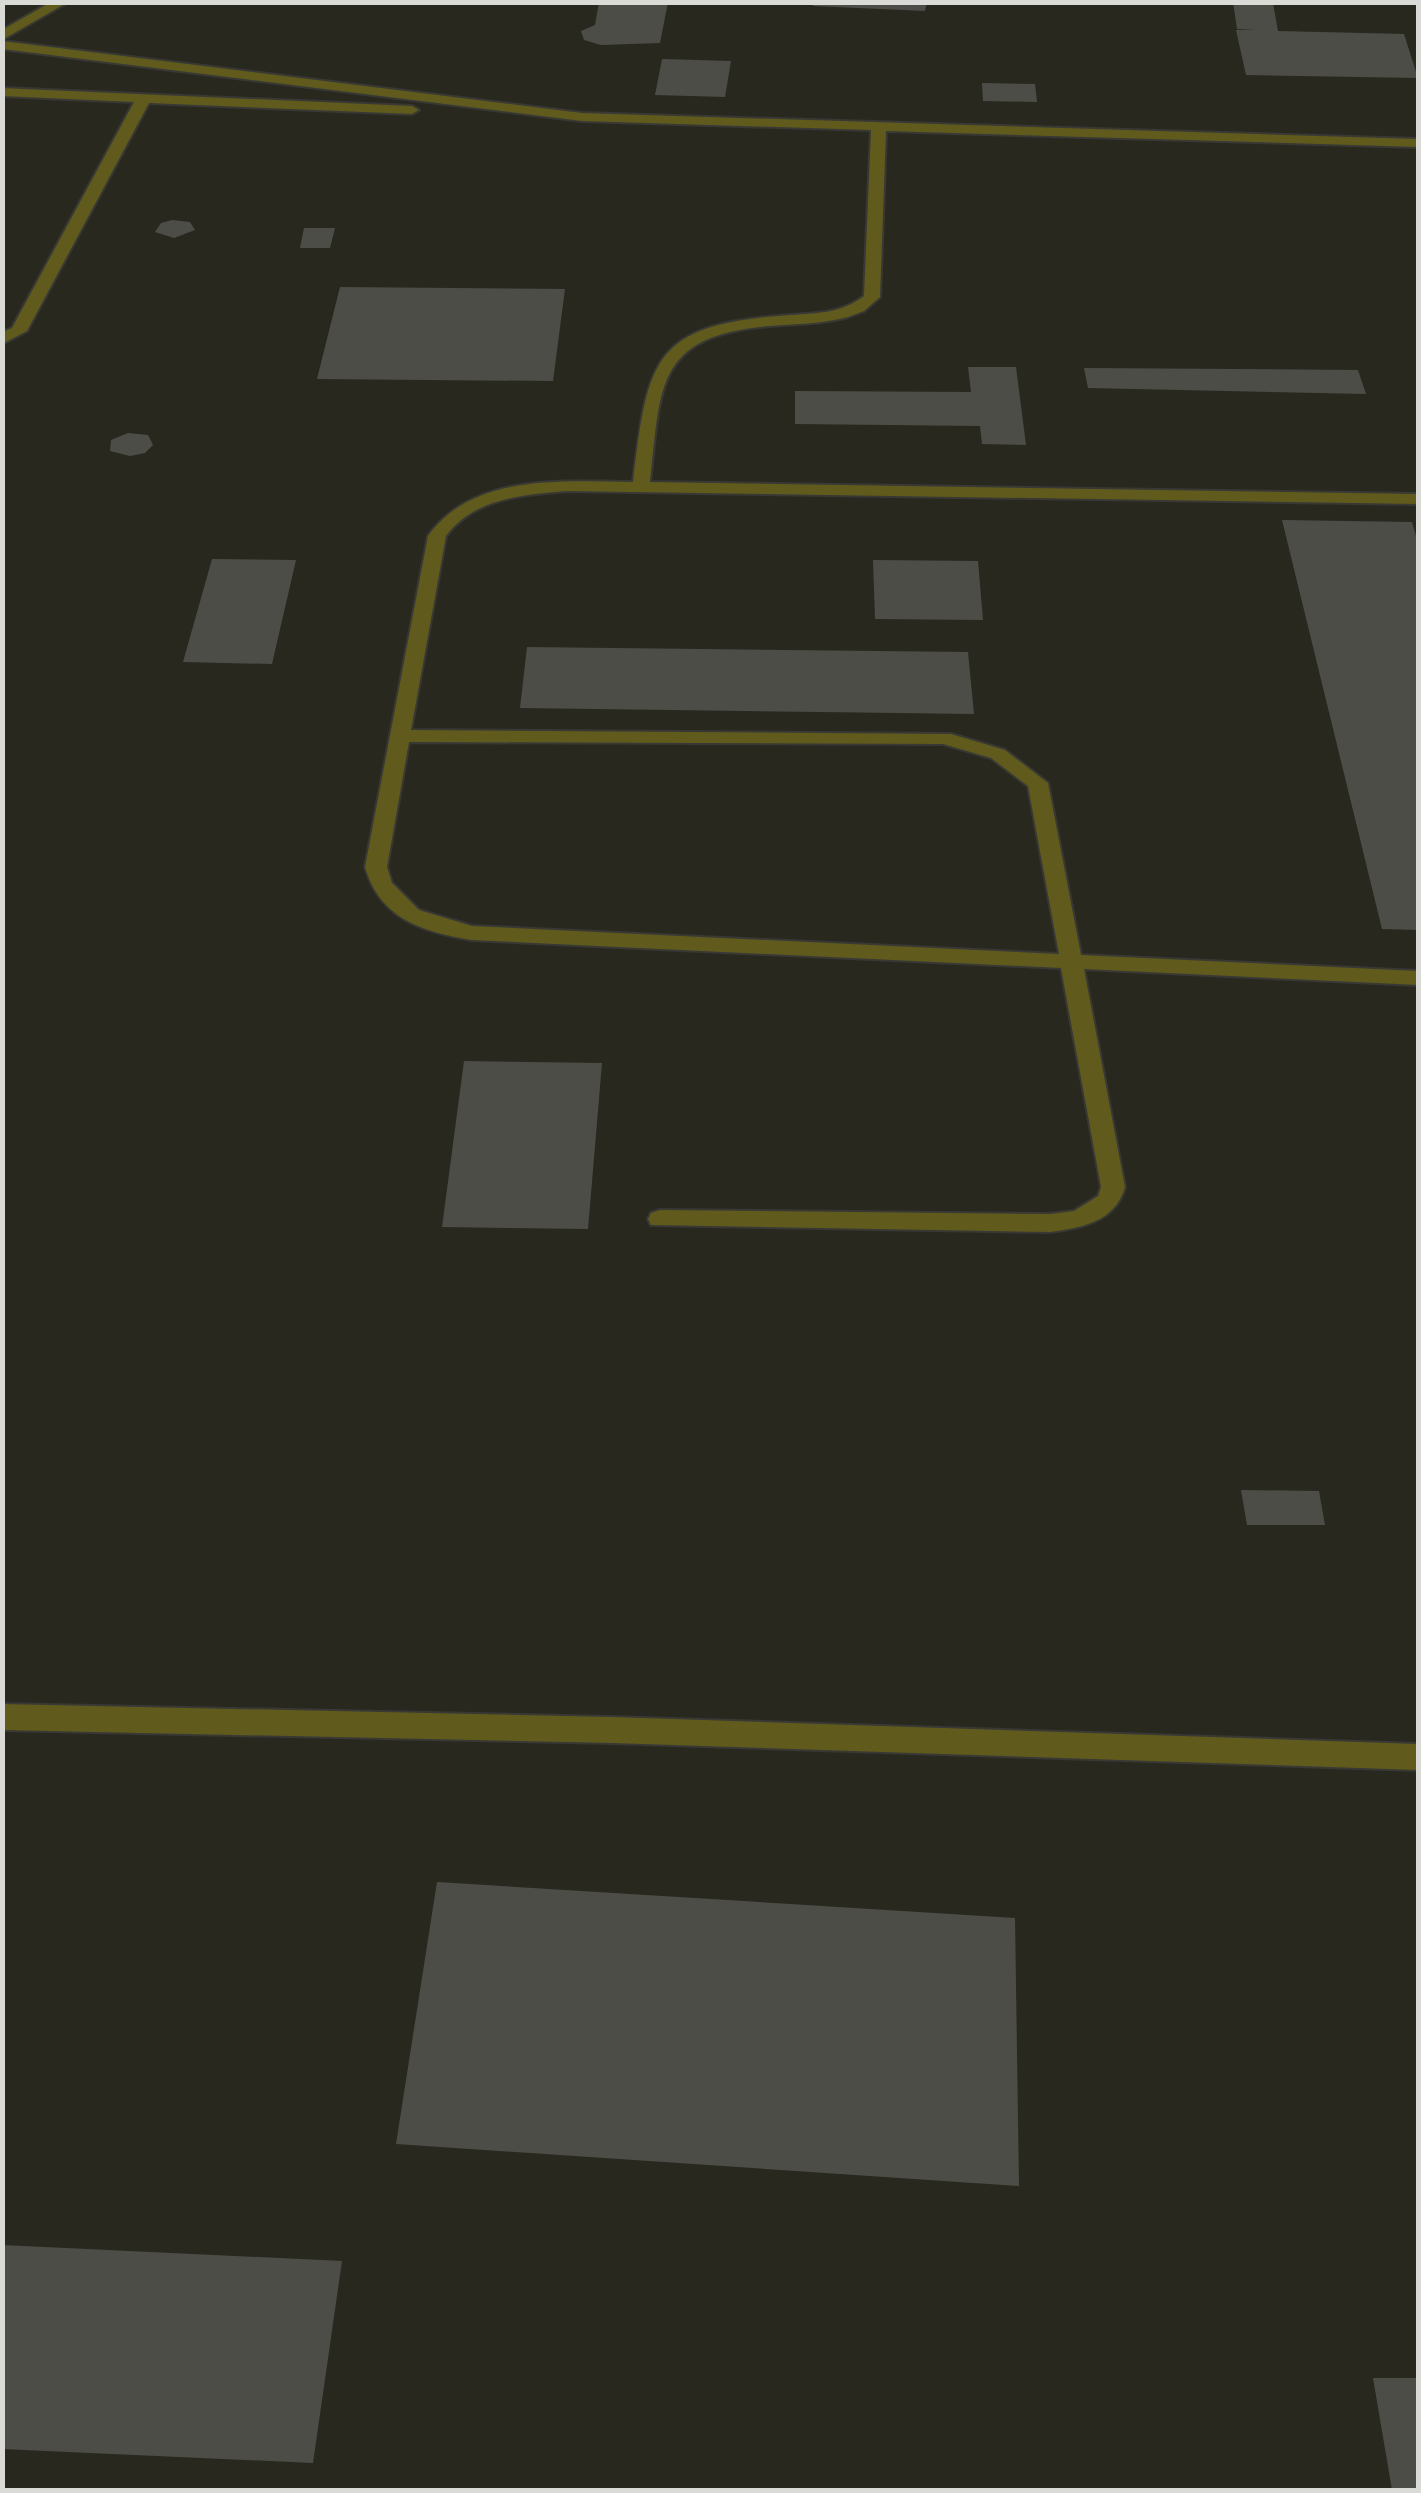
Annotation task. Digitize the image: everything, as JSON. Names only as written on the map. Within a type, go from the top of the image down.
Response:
[{"type":"street","points":[[2,36],[57,4]]},
{"type":"street","points":[[2,45],[582,117]]},
{"type":"street","points":[[2,92],[582,117],[1418,143]]},
{"type":"street","points":[[2,339],[18,331],[145,96]]},
{"type":"street","points":[[641,486],[654,390],[666,362],[676,352],[703,336],[737,326],[848,313],[872,296],[879,126]]},
{"type":"street","points":[[1418,499],[566,486],[517,492],[470,506],[442,526],[437,536],[376,867],[378,880],[392,903],[420,921],[472,934],[1418,978]]},
{"type":"street","points":[[400,736],[944,738],[981,747],[1023,769],[1042,790],[1113,1187],[1102,1208],[1080,1219],[1050,1224],[660,1219]]},
{"type":"street","points":[[2,1717],[612,1730],[1418,1757]]},
{"type":"shaded area","points":[[3,3],[1418,3],[1418,2490],[3,2490]]},
{"type":"building","points":[[599,2],[668,2],[660,43],[601,45],[584,40],[581,31],[595,25]]},
{"type":"building","points":[[813,2],[927,2],[925,11],[813,6]]},
{"type":"building","points":[[1233,2],[1273,3],[1278,31],[1404,34],[1418,78],[1246,75],[1236,30],[1256,29],[1237,29]]},
{"type":"building","points":[[662,59],[731,61],[725,97],[655,95]]},
{"type":"building","points":[[982,83],[1035,84],[1037,102],[983,101]]},
{"type":"building","points":[[190,222],[195,230],[174,238],[155,232],[161,223]]},
{"type":"building","points":[[304,228],[335,228],[330,248],[300,248]]},
{"type":"building","points":[[340,287],[565,289],[553,381],[317,379]]},
{"type":"building","points":[[968,367],[1016,367],[1026,445],[982,444],[980,426],[795,424],[795,391],[971,392]]},
{"type":"building","points":[[1084,368],[1358,370],[1366,394],[1088,388]]},
{"type":"building","points":[[128,433],[148,435],[153,445],[145,453],[130,456],[110,451],[111,440]]},
{"type":"building","points":[[1282,520],[1412,522],[1418,543],[1418,930],[1382,929]]},
{"type":"building","points":[[212,559],[296,560],[272,664],[183,662]]},
{"type":"building","points":[[873,560],[978,561],[983,620],[875,619]]},
{"type":"building","points":[[527,647],[968,652],[974,714],[520,708]]},
{"type":"building","points":[[464,1061],[602,1063],[588,1229],[442,1227]]},
{"type":"building","points":[[1241,1490],[1319,1491],[1325,1525],[1247,1525]]},
{"type":"building","points":[[437,1882],[1015,1918],[1019,2186],[396,2144]]},
{"type":"building","points":[[2,2245],[342,2261],[313,2463],[2,2449]]},
{"type":"building","points":[[1373,2378],[1418,2378],[1418,2490],[1392,2490]]}]
